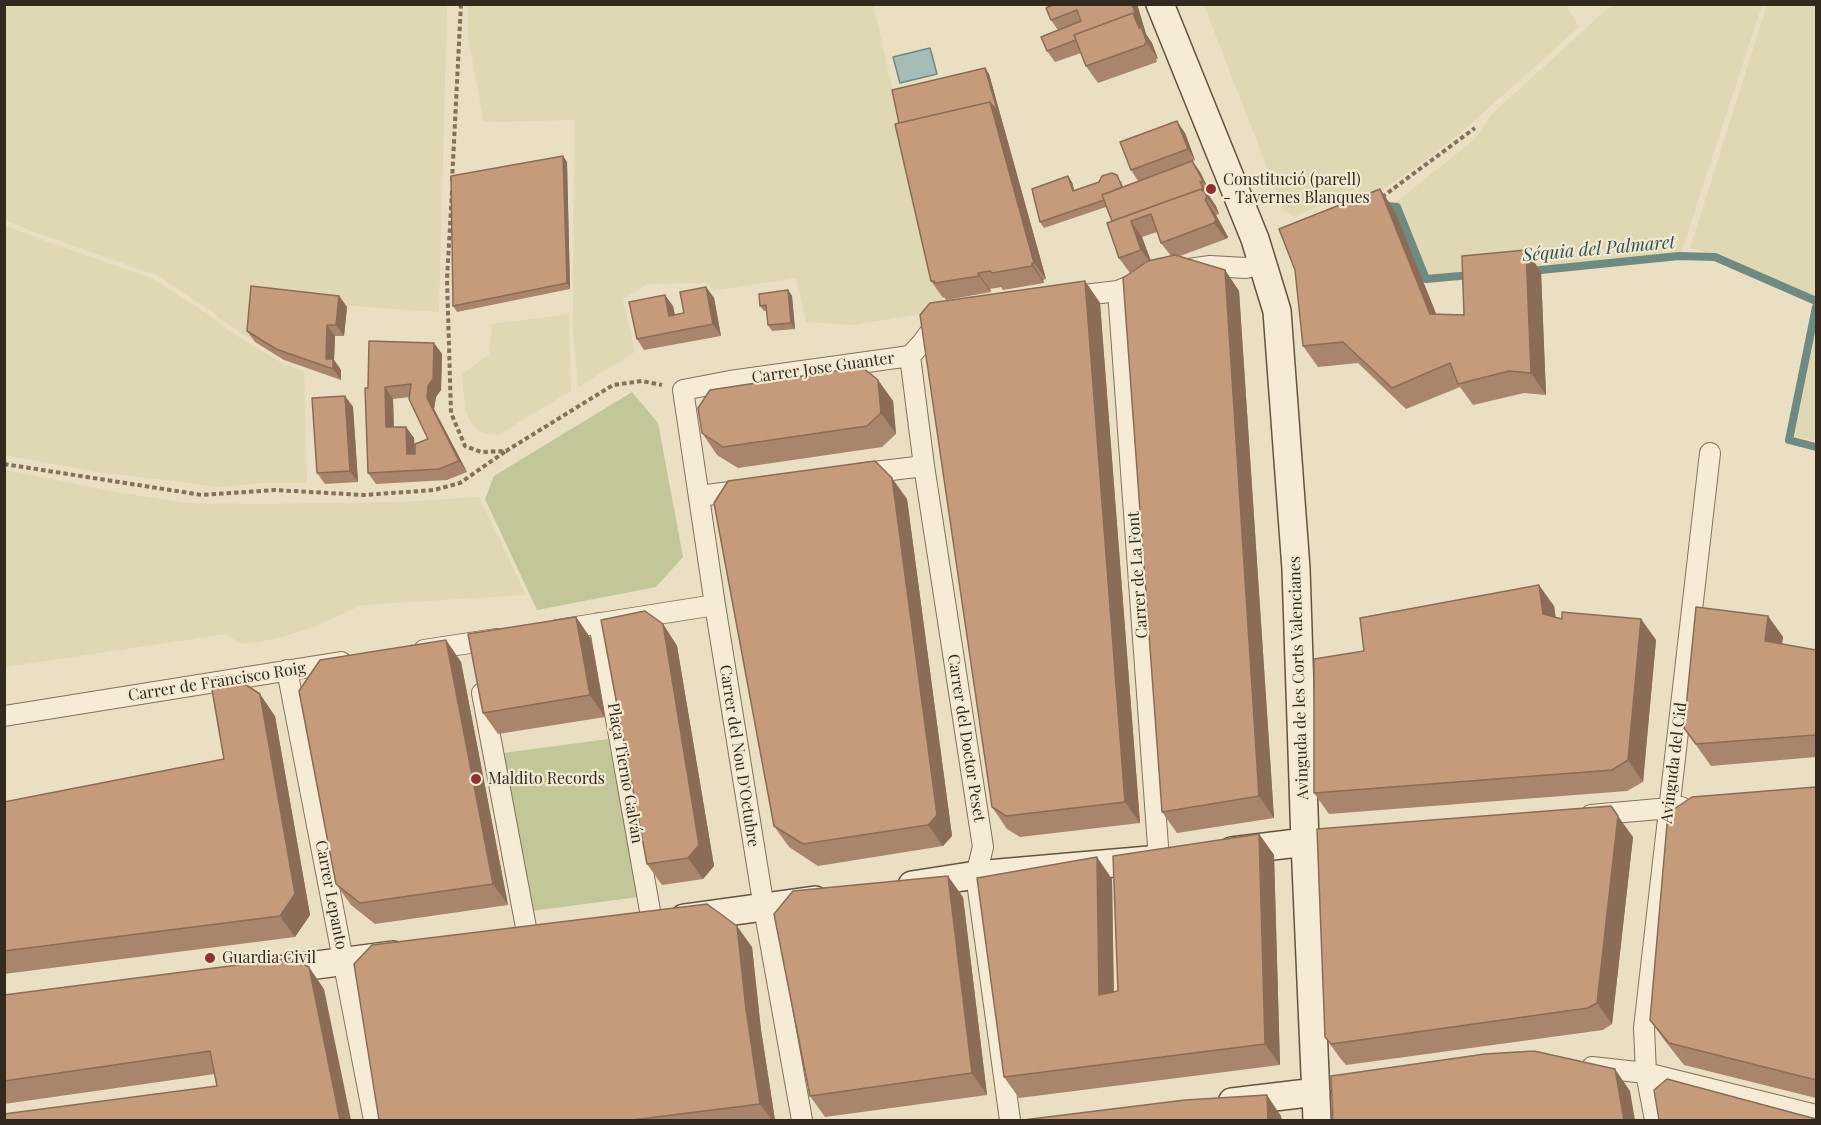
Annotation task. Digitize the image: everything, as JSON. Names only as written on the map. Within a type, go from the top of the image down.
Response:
[{"type":"main road","name":"Avinguda de les Corts Valencianes","points":[[1160,4],[1259,251],[1277,311],[1316,841],[1327,1091],[1317,1120]]},
{"type":"main road","points":[[882,890],[976,875],[1181,857],[1316,841]]},
{"type":"main road","points":[[641,924],[835,897]]},
{"type":"main road","points":[[250,973],[413,953]]},
{"type":"main road","points":[[1213,1104],[1327,1091]]},
{"type":"street","points":[[1052,299],[1118,291],[1166,272],[1210,266],[1246,268],[1259,251]]},
{"type":"street","name":"Carrer de La Font","points":[[1118,291],[1181,857]]},
{"type":"street","name":"Carrer Jose Guanter","points":[[682,390],[730,381],[910,356],[940,318],[953,311]]},
{"type":"street","name":"Carrer del Doctor Peset","points":[[910,356],[924,465],[983,847],[976,875],[1010,1120]]},
{"type":"street","name":"Carrer del Nou D'Octubre","points":[[682,390],[764,908],[802,1120]]},
{"type":"street","name":"Avinguda del Cid","points":[[1655,1120],[1646,1073],[1644,1028],[1710,453]]},
{"type":"street","points":[[841,477],[924,465]]},
{"type":"street","points":[[699,496],[770,486]]},
{"type":"street","points":[[537,633],[715,605]]},
{"type":"street","name":"Plaça Tierno Galván","points":[[599,623],[641,924]]},
{"type":"street","points":[[403,653],[515,636]]},
{"type":"street","points":[[472,643],[528,938]]},
{"type":"street","name":"Carrer de Francisco Roig","points":[[4,716],[356,660]]},
{"type":"street","name":"Carrer Lepanto","points":[[287,670],[374,1120]]},
{"type":"street","points":[[1575,817],[1703,805]]},
{"type":"street","points":[[1578,1066],[1646,1073],[1816,1115]]},
{"type":"path","points":[[460,4],[447,279],[451,413],[465,446],[481,452],[506,451]]},
{"type":"path","points":[[1378,200],[1476,128]]},
{"type":"path","points":[[4,464],[202,495],[275,490],[364,495],[434,489],[460,483],[506,451],[613,385],[642,381],[682,390]]},
{"type":"shaded area","points":[[1621,4],[1762,5],[1681,253],[1427,278],[1396,202],[1475,139],[1491,115],[1608,8]]},
{"type":"shaded area","points":[[4,5],[447,5],[439,312],[352,306],[257,295],[252,340],[156,275],[5,220]]},
{"type":"shaded area","points":[[468,5],[873,5],[945,310],[852,325],[806,322],[796,278],[711,291],[710,283],[648,284],[623,299],[635,352],[578,387],[573,332],[574,120],[484,122],[468,38]]},
{"type":"shaded area","points":[[1204,5],[1566,5],[1579,27],[1464,130],[1415,168],[1365,198],[1357,191],[1293,217],[1284,211]]},
{"type":"shaded area","points":[[1767,5],[1816,5],[1816,297],[1715,255],[1690,248]]},
{"type":"shaded area","points":[[4,225],[153,279],[211,316],[229,331],[284,364],[304,371],[307,483],[261,483],[221,487],[97,472],[5,455]]},
{"type":"shaded area","points":[[569,314],[571,391],[498,435],[478,430],[470,421],[465,410],[462,374],[489,355],[492,324]]},
{"type":"shaded area","points":[[1816,325],[1816,441],[1795,436]]},
{"type":"shaded area","points":[[5,470],[121,493],[188,503],[402,502],[479,497],[526,595],[362,605],[314,627],[276,639],[241,644],[226,634],[5,667]]},
{"type":"green space","points":[[632,392],[658,423],[683,557],[656,587],[537,610],[485,499],[494,476]]},
{"type":"green space","points":[[608,739],[638,897],[532,911],[503,753]]},
{"type":"water","points":[[930,48],[937,74],[900,83],[893,57]]},
{"type":"building","points":[[1054,4],[1132,4],[1137,19],[1133,13],[1074,35],[1076,40],[1047,51],[1041,37],[1081,21],[1077,10],[1051,20],[1046,8]]},
{"type":"building","points":[[1133,13],[1147,43],[1086,66],[1074,35]]},
{"type":"building","points":[[985,68],[998,113],[990,102],[899,123],[892,90]]},
{"type":"building","points":[[990,102],[1034,263],[1032,266],[978,273],[979,276],[935,283],[931,281],[895,124]]},
{"type":"building","points":[[1177,121],[1188,149],[1131,170],[1120,142]]},
{"type":"building","points":[[563,156],[567,283],[453,306],[451,176]]},
{"type":"building","points":[[1192,161],[1203,181],[1200,182],[1204,190],[1201,189],[1112,221],[1102,195]]},
{"type":"building","points":[[1112,173],[1117,175],[1122,187],[1102,195],[1104,200],[1040,222],[1032,189],[1068,176],[1073,191],[1099,182],[1102,176]]},
{"type":"building","points":[[1201,189],[1204,190],[1207,198],[1205,199],[1216,220],[1214,223],[1161,243],[1151,214],[1131,221],[1141,250],[1119,258],[1107,223]]},
{"type":"building","points":[[1380,189],[1430,314],[1464,315],[1462,256],[1526,250],[1531,373],[1509,371],[1458,384],[1450,363],[1392,388],[1343,342],[1303,346],[1295,270],[1279,229]]},
{"type":"building","points":[[1175,255],[1225,270],[1259,796],[1162,812],[1123,278],[1148,261]]},
{"type":"building","points":[[1085,281],[1125,802],[1006,816],[992,807],[920,315],[930,303]]},
{"type":"building","points":[[251,286],[339,296],[336,325],[327,325],[326,359],[333,359],[333,369],[276,349],[247,331]]},
{"type":"building","points":[[706,287],[713,324],[637,339],[629,302],[665,295],[669,316],[684,313],[680,292]]},
{"type":"building","points":[[788,290],[791,323],[768,325],[766,305],[760,306],[759,294]]},
{"type":"building","points":[[369,341],[434,343],[433,379],[428,386],[427,398],[459,461],[439,469],[368,473],[365,388],[368,388]],"holes":[[[411,384],[409,399],[428,439],[415,444],[415,454],[407,454],[406,427],[386,427],[385,387]]]},
{"type":"building","points":[[862,367],[878,380],[881,413],[867,426],[723,447],[702,433],[698,408],[710,390]]},
{"type":"building","points":[[345,396],[350,471],[317,473],[312,398]]},
{"type":"building","points":[[875,461],[892,478],[937,815],[928,825],[803,844],[774,826],[714,503],[728,481]]},
{"type":"building","points":[[1539,585],[1543,614],[1562,619],[1562,612],[1641,619],[1628,760],[1612,770],[1314,793],[1314,659],[1364,651],[1360,618]]},
{"type":"building","points":[[1696,607],[1768,616],[1765,641],[1816,650],[1816,735],[1696,744],[1684,728]]},
{"type":"building","points":[[645,611],[663,624],[699,845],[688,858],[647,864],[601,620]]},
{"type":"building","points":[[576,617],[590,695],[483,713],[468,634]]},
{"type":"building","points":[[446,640],[493,884],[360,903],[336,884],[299,691],[320,660]]},
{"type":"building","points":[[231,675],[260,694],[295,894],[280,916],[4,951],[4,802],[224,759],[210,678]]},
{"type":"building","points":[[1816,787],[1816,1080],[1669,1043],[1650,1020],[1668,813],[1692,797]]},
{"type":"building","points":[[1611,806],[1618,816],[1597,1003],[1588,1008],[1331,1044],[1325,1037],[1317,829]]},
{"type":"building","points":[[1259,834],[1265,1044],[1004,1077],[977,878],[1097,857],[1099,995],[1118,991],[1113,856]]},
{"type":"building","points":[[948,876],[972,1073],[810,1096],[774,914],[793,891]]},
{"type":"building","points":[[707,904],[737,926],[760,1104],[632,1120],[379,1120],[354,964],[372,945]]},
{"type":"building","points":[[292,958],[309,967],[340,1120],[4,1120],[4,1114],[217,1086],[210,1051],[4,1081],[4,995]]},
{"type":"building","points":[[1534,1051],[1615,1069],[1624,1120],[1333,1120],[1331,1076],[1485,1054]]},
{"type":"building","points":[[1667,1079],[1816,1120],[1659,1120],[1654,1090]]},
{"type":"building","points":[[1267,1095],[1268,1120],[1023,1120],[1185,1100]]},
{"type":"waterway","name":"Séquia del Palmaret","points":[[1388,206],[1397,207],[1426,279],[1471,275]]},
{"type":"waterway","name":"Séquia del Palmaret","points":[[1531,271],[1679,256],[1715,257],[1816,301]]},
{"type":"waterway","name":"Séquia del Palmaret","points":[[1816,307],[1789,440],[1816,447]]},
{"type":"place","name":"Constitució (parell) - Tavernes Blanques","points":[[1211,189]]},
{"type":"place","name":"Maldito Records","points":[[476,779]]},
{"type":"place","name":"Guardia Civil","points":[[210,958]]}]
